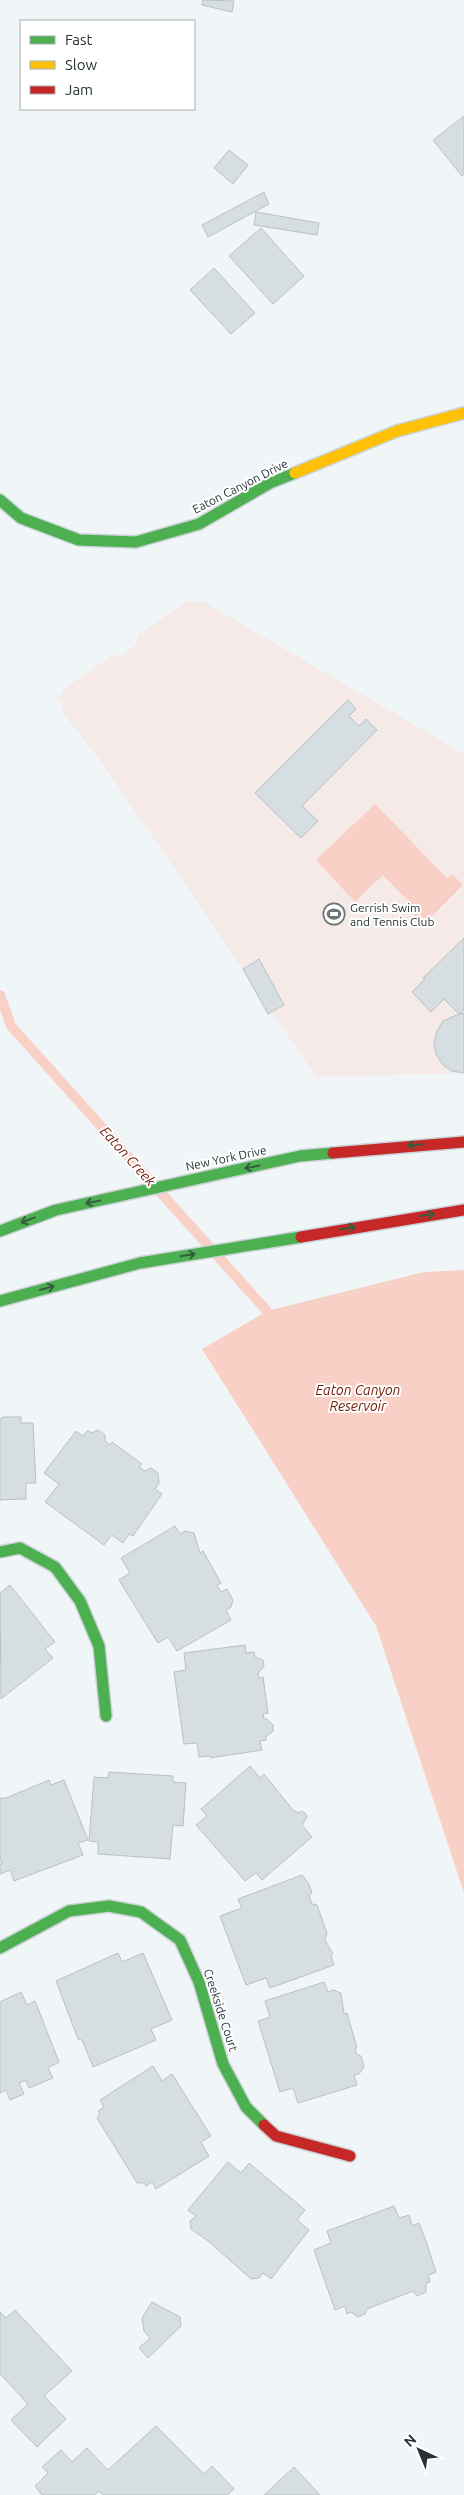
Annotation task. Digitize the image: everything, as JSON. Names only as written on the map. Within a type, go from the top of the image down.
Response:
[{"type":"street","name":"Eaton Canyon Drive","points":[[0,500],[21,518],[79,540],[136,542],[199,524],[270,483],[397,431],[464,413]]},
{"type":"street","name":"New York Drive","points":[[0,1231],[56,1210],[300,1156],[464,1142]]},
{"type":"street","points":[[0,1301],[140,1263],[464,1210]]},
{"type":"street","points":[[0,1552],[20,1548],[55,1567],[80,1601],[99,1646],[106,1716]]},
{"type":"street","name":"Creekside Court","points":[[0,1948],[69,1911],[109,1906],[142,1912],[180,1940],[199,1982],[223,2064],[246,2107],[276,2136],[350,2156]]},
{"type":"shaded area","name":"Gerrish Swim and Tennis Club","points":[[187,601],[200,603],[203,601],[464,754],[464,1073],[316,1077],[105,767],[61,710],[62,704],[57,697],[63,693],[63,689],[113,655],[120,656],[136,645],[138,635]]},
{"type":"water","points":[[375,804],[447,878],[452,874],[463,885],[423,925],[412,914],[415,908],[383,875],[355,902],[316,860]]},
{"type":"water","name":"Eaton Canyon Reservoir","points":[[464,1270],[464,1893],[376,1626],[202,1349],[267,1311],[424,1272]]},
{"type":"building","points":[[203,0],[234,1],[232,12],[202,5]]},
{"type":"building","points":[[464,116],[464,174],[462,176],[433,140]]},
{"type":"building","points":[[229,150],[248,165],[233,184],[214,168]]},
{"type":"building","points":[[264,192],[269,204],[208,237],[202,225]]},
{"type":"building","points":[[256,212],[319,223],[317,235],[254,225]]},
{"type":"building","points":[[261,228],[304,276],[273,304],[229,256]]},
{"type":"building","points":[[214,268],[255,313],[231,334],[190,290]]},
{"type":"building","points":[[348,700],[356,709],[349,716],[359,726],[366,719],[377,730],[302,806],[318,821],[301,838],[255,793]]},
{"type":"building","points":[[464,938],[464,1010],[459,1014],[444,999],[431,1012],[412,992],[425,979],[423,978]]},
{"type":"building","points":[[259,959],[284,1005],[268,1014],[243,969]]},
{"type":"building","points":[[464,1013],[464,1073],[452,1071],[443,1065],[436,1054],[434,1043],[437,1031],[443,1021]]},
{"type":"building","points":[[3,1417],[21,1417],[21,1423],[33,1423],[36,1483],[26,1483],[26,1499],[0,1500],[0,1419]]},
{"type":"building","points":[[88,1430],[91,1433],[98,1430],[105,1435],[105,1441],[110,1445],[112,1442],[142,1464],[139,1467],[145,1471],[151,1468],[158,1473],[159,1483],[155,1489],[162,1494],[133,1536],[129,1534],[123,1543],[112,1535],[104,1545],[45,1502],[59,1484],[44,1473],[76,1431],[83,1436]]},
{"type":"building","points":[[175,1526],[180,1534],[185,1531],[194,1533],[200,1553],[203,1551],[221,1583],[217,1585],[221,1592],[227,1589],[233,1600],[231,1607],[226,1610],[231,1620],[177,1651],[168,1637],[158,1643],[119,1580],[130,1573],[121,1558]]},
{"type":"building","points":[[10,1585],[55,1642],[45,1649],[53,1658],[1,1699],[0,1593]]},
{"type":"building","points":[[245,1645],[246,1653],[254,1652],[255,1657],[263,1660],[264,1667],[258,1673],[259,1678],[263,1677],[268,1713],[263,1714],[264,1719],[267,1719],[273,1725],[273,1731],[266,1737],[266,1740],[260,1741],[262,1750],[210,1758],[210,1756],[199,1757],[197,1743],[184,1744],[174,1672],[186,1670],[184,1653]]},
{"type":"building","points":[[250,1766],[260,1778],[264,1774],[293,1810],[298,1813],[301,1811],[305,1813],[307,1817],[302,1825],[312,1837],[262,1880],[256,1873],[245,1881],[196,1825],[207,1816],[201,1809]]},
{"type":"building","points":[[109,1772],[173,1776],[173,1782],[186,1783],[183,1826],[173,1825],[170,1859],[98,1854],[98,1842],[89,1841],[94,1777],[108,1778]]},
{"type":"building","points":[[49,1780],[51,1785],[64,1780],[88,1840],[78,1843],[83,1855],[14,1881],[10,1870],[0,1874],[0,1864],[2,1864],[0,1858],[0,1798],[6,1798]]},
{"type":"building","points":[[302,1875],[309,1884],[312,1893],[309,1895],[312,1904],[317,1905],[327,1933],[325,1940],[333,1954],[331,1956],[334,1965],[270,1988],[266,1978],[246,1985],[220,1916],[242,1908],[238,1899]]},
{"type":"building","points":[[118,1953],[122,1962],[143,1953],[172,2020],[151,2029],[156,2040],[93,2067],[82,2040],[78,2039],[56,1981]]},
{"type":"building","points":[[324,1982],[328,1992],[333,1990],[341,1993],[344,2014],[347,2013],[357,2048],[355,2048],[356,2054],[361,2056],[364,2067],[359,2074],[354,2075],[357,2085],[298,2103],[293,2088],[280,2092],[258,2021],[270,2017],[265,2001]]},
{"type":"building","points":[[21,1992],[27,2005],[35,2001],[59,2062],[48,2068],[53,2078],[29,2088],[26,2080],[19,2083],[24,2094],[10,2100],[6,2090],[0,2093],[0,2002]]},
{"type":"building","points":[[153,2066],[162,2081],[172,2074],[211,2136],[201,2142],[209,2156],[156,2189],[152,2182],[146,2186],[144,2183],[137,2183],[97,2118],[100,2113],[98,2111],[104,2107],[100,2100]]},
{"type":"building","points":[[228,2162],[241,2173],[249,2163],[305,2210],[297,2220],[309,2230],[271,2279],[263,2273],[259,2278],[251,2279],[207,2240],[191,2229],[190,2221],[196,2216],[188,2210]]},
{"type":"building","points":[[394,2206],[399,2218],[409,2215],[412,2226],[419,2223],[427,2244],[436,2272],[428,2275],[430,2282],[426,2283],[426,2292],[417,2296],[413,2291],[367,2309],[365,2314],[358,2317],[351,2312],[347,2314],[345,2306],[335,2310],[314,2250],[331,2243],[327,2231]]},
{"type":"building","points":[[152,2302],[180,2317],[181,2326],[148,2358],[139,2348],[150,2338],[144,2331],[142,2318]]},
{"type":"building","points":[[15,2310],[72,2371],[44,2396],[66,2419],[37,2447],[11,2420],[28,2404],[0,2374],[0,2312],[6,2318]]},
{"type":"building","points":[[156,2426],[204,2474],[212,2466],[234,2489],[227,2495],[103,2495],[99,2491],[95,2495],[42,2495],[35,2486],[48,2473],[42,2467],[61,2450],[72,2462],[87,2448],[108,2470]]},
{"type":"building","points":[[294,2467],[320,2495],[264,2495]]},
{"type":"waterway","name":"Eaton Creek","points":[[0,995],[11,1026],[267,1311]]},
{"type":"traffic: fast","points":[[0,500],[21,518],[79,540],[136,542],[199,524],[270,483],[295,473]]},
{"type":"traffic: fast","points":[[0,1231],[56,1210],[300,1156],[333,1153]]},
{"type":"traffic: fast","points":[[0,1301],[140,1263],[301,1237]]},
{"type":"traffic: fast","points":[[0,1552],[20,1548],[55,1567],[80,1601],[99,1646],[106,1716]]},
{"type":"traffic: fast","points":[[0,1948],[69,1911],[109,1906],[141,1912],[180,1940],[199,1982],[223,2064],[246,2107],[264,2125]]},
{"type":"traffic: slow","points":[[295,473],[397,431],[464,413]]},
{"type":"traffic: jam","points":[[333,1153],[464,1142]]},
{"type":"traffic: jam","points":[[301,1237],[464,1210]]},
{"type":"traffic: jam","points":[[264,2125],[276,2136],[350,2156]]},
{"type":"place","name":"Gerrish Swim and Tennis Club","points":[[334,914]]}]
